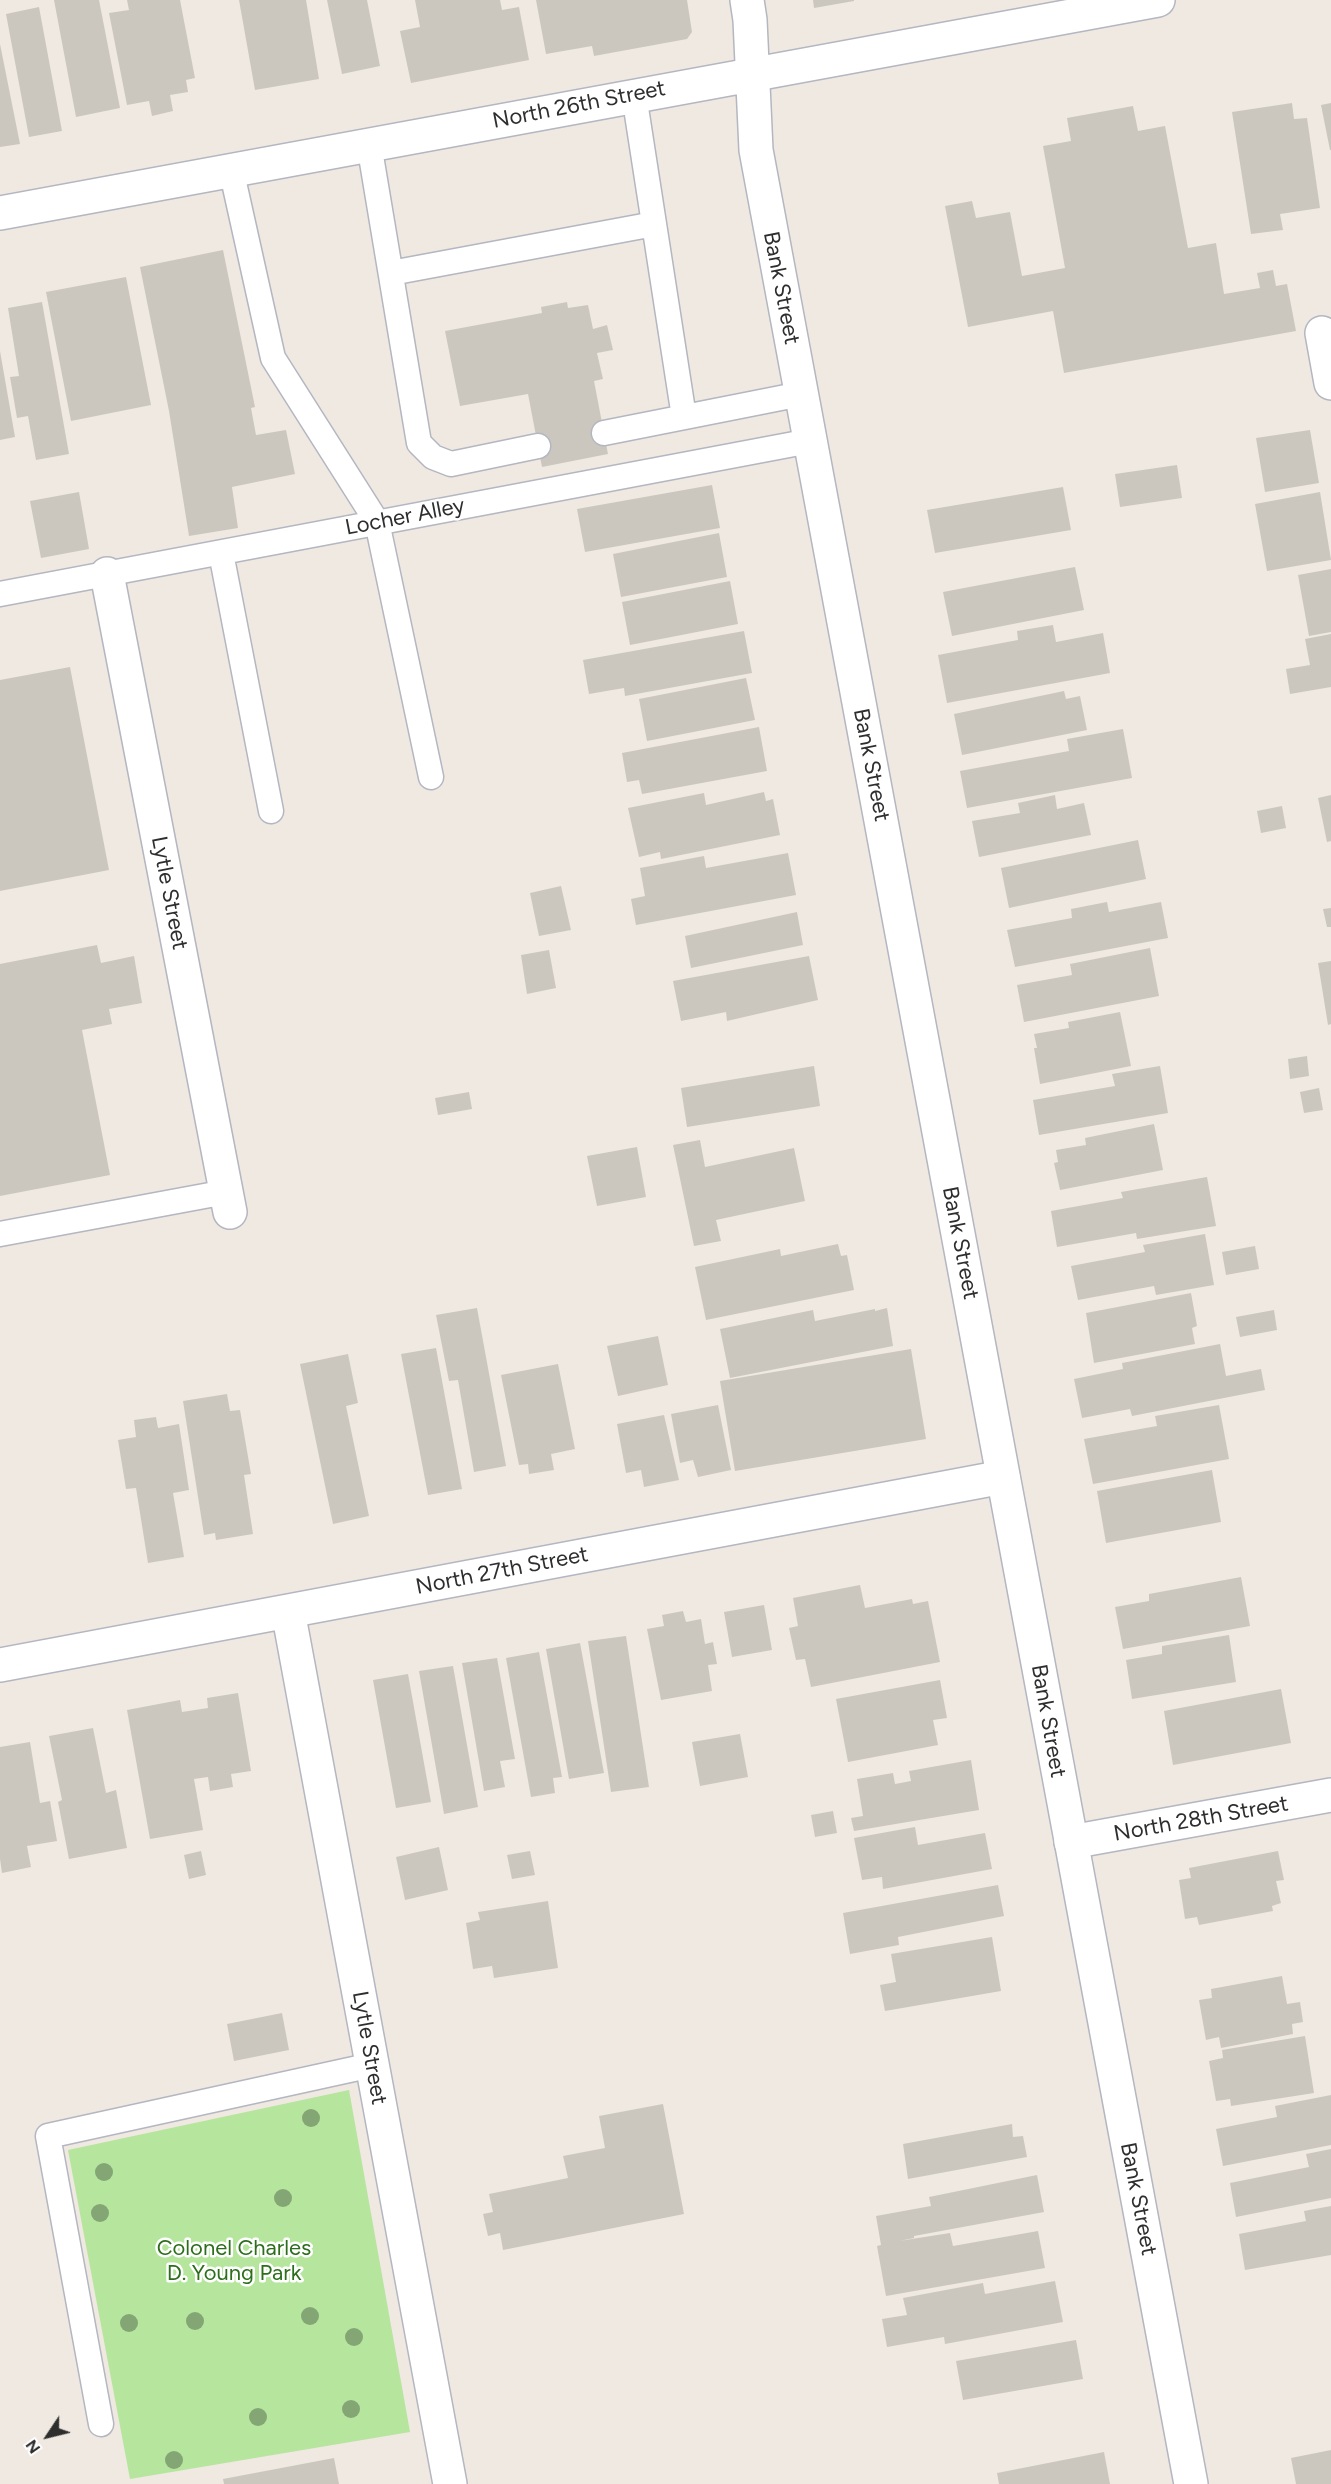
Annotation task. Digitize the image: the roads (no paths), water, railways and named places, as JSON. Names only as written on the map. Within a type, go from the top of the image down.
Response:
[{"type":"street","name":"Bank Street","points":[[747,0],[756,150],[1191,2484]]},
{"type":"street","name":"North 26th Street","points":[[0,213],[1158,0]]},
{"type":"street","points":[[1322,333],[1331,383]]},
{"type":"street","name":"Lytle Street","points":[[107,574],[228,1202]]},
{"type":"street","name":"North 27th Street","points":[[0,1665],[1003,1477]]},
{"type":"street","name":"Lytle Street","points":[[288,1611],[450,2484]]},
{"type":"street","name":"North 28th Street","points":[[1071,1842],[1331,1795]]},
{"type":"lane","points":[[634,95],[684,417]]},
{"type":"lane","points":[[369,144],[419,443],[433,457],[451,464],[538,446]]},
{"type":"lane","points":[[231,169],[273,358],[377,522],[431,777]]},
{"type":"lane","points":[[391,273],[654,224]]},
{"type":"lane","points":[[604,433],[801,394]]},
{"type":"lane","name":"Locher Alley","points":[[0,594],[810,441]]},
{"type":"lane","points":[[221,553],[271,811]]},
{"type":"lane","points":[[0,1234],[228,1202]]},
{"type":"lane","points":[[101,2424],[48,2136],[372,2064]]},
{"type":"park label","name":"Colonel Charles D. Young Park","points":[[234,2262]]}]
